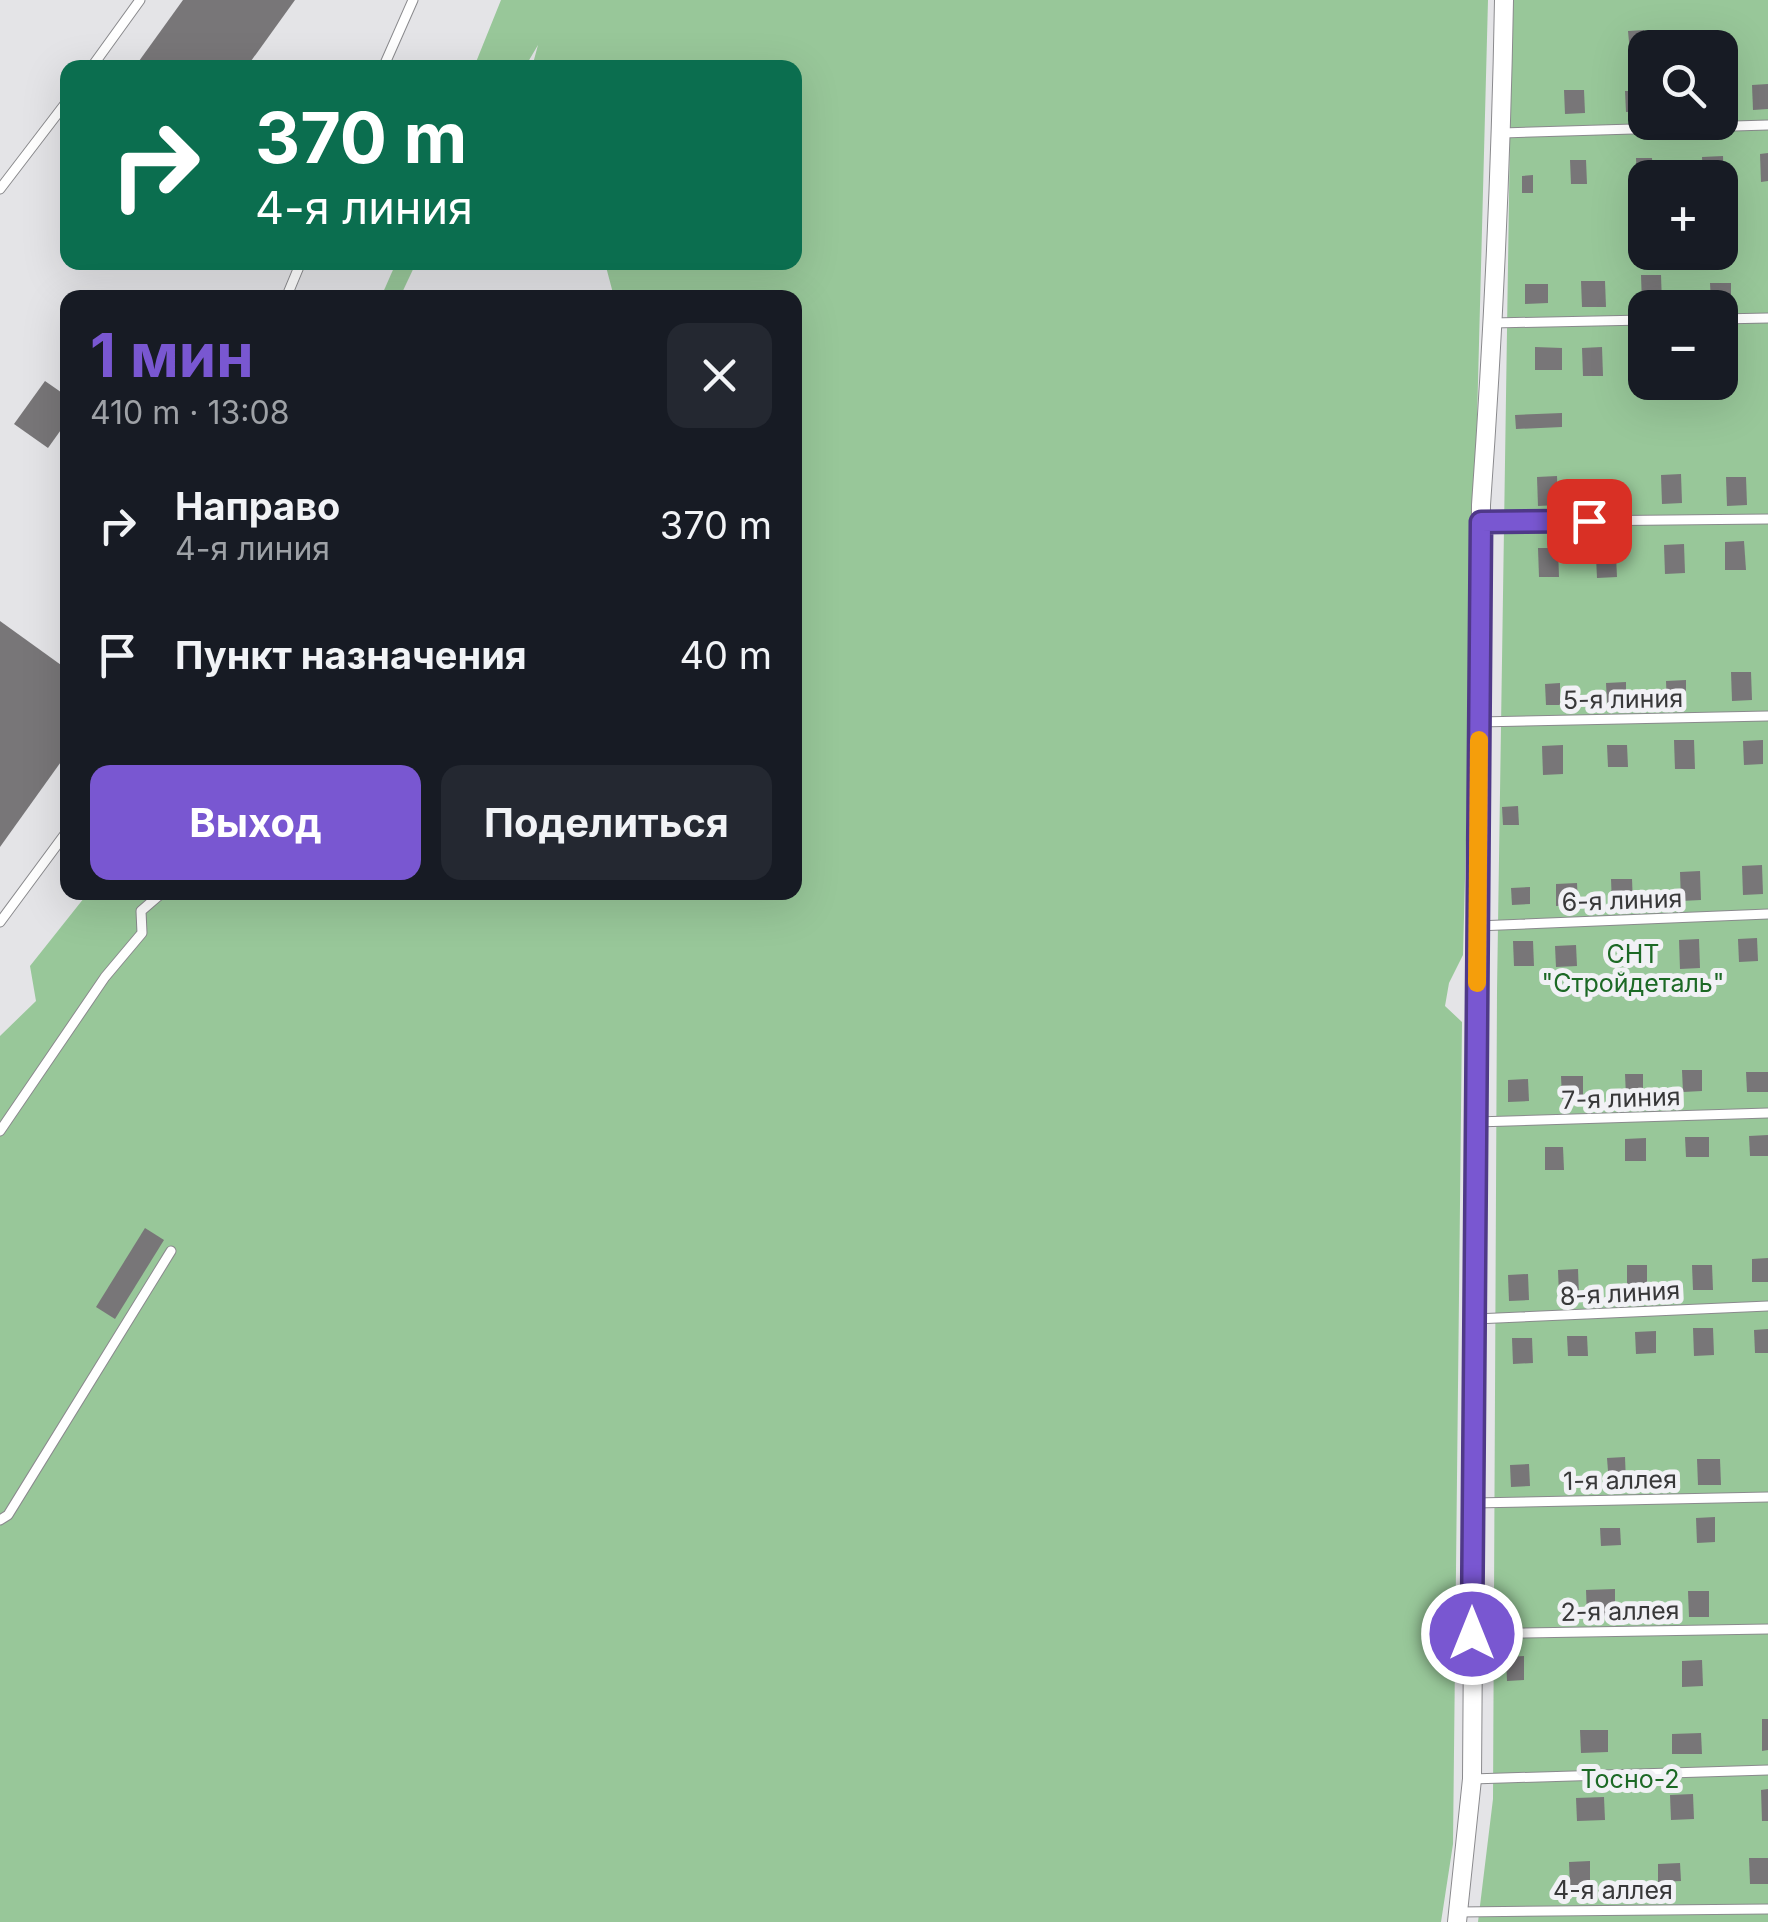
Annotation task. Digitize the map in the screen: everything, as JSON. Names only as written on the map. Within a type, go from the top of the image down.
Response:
[{"type":"street","points":[[1458,1917],[1472,1779],[1481,522],[1494,323],[1504,0]]},
{"type":"lane","points":[[97,60],[140,0]]},
{"type":"lane","points":[[386,60],[412,0]]},
{"type":"lane","points":[[0,189],[60,110]]},
{"type":"lane","points":[[1502,133],[1768,125]]},
{"type":"lane","points":[[1738,319],[1768,318]]},
{"type":"lane","points":[[1494,323],[1628,320]]},
{"type":"lane","points":[[1481,522],[1768,518]]},
{"type":"lane","name":"5-я линия","points":[[1479,722],[1768,716]]},
{"type":"lane","points":[[0,922],[60,841]]},
{"type":"lane","points":[[0,1130],[105,977],[142,934],[141,911],[154,900]]},
{"type":"lane","name":"6-я линия","points":[[1478,926],[1768,914]]},
{"type":"lane","name":"7-я линия","points":[[1476,1122],[1768,1113]]},
{"type":"lane","points":[[0,1520],[8,1515],[171,1251]]},
{"type":"lane","name":"8-я линия","points":[[1474,1319],[1768,1306]]},
{"type":"lane","name":"1-я аллея","points":[[1473,1503],[1768,1497]]},
{"type":"lane","name":"2-я аллея","points":[[1472,1634],[1768,1629]]},
{"type":"lane","points":[[1472,1779],[1768,1770]]},
{"type":"lane","name":"4-я аллея","points":[[1458,1917],[1768,1909]]},
{"type":"green space","points":[[501,0],[1488,0],[1463,955],[1449,983],[1445,1006],[1462,1022],[1453,1844],[1441,1922],[0,1922],[0,1036],[36,1001],[30,966],[82,900],[802,900],[802,290],[612,290],[607,270],[802,270],[802,60],[534,60],[538,45],[529,60],[477,60]]},
{"type":"green space","name":"СНТ \"Стройдеталь\"","points":[[1512,0],[1768,0],[1768,1922],[1478,1922],[1493,1799],[1497,991]]},
{"type":"green space","points":[[393,270],[413,270],[403,290],[384,290]]},
{"type":"building","points":[[183,0],[295,0],[252,60],[140,60]]},
{"type":"building","points":[[1768,84],[1768,109],[1753,110],[1752,85]]},
{"type":"building","points":[[1564,90],[1584,90],[1585,113],[1565,114]]},
{"type":"building","points":[[1768,153],[1768,181],[1761,182],[1760,154]]},
{"type":"building","points":[[1723,156],[1723,160],[1702,160]]},
{"type":"building","points":[[1570,160],[1586,160],[1587,184],[1571,184]]},
{"type":"building","points":[[1533,175],[1533,193],[1522,193],[1522,176]]},
{"type":"building","points":[[1641,275],[1661,275],[1662,290],[1642,290]]},
{"type":"building","points":[[1581,281],[1605,281],[1606,307],[1582,307]]},
{"type":"building","points":[[1710,283],[1731,283],[1731,290],[1710,290]]},
{"type":"building","points":[[1525,284],[1548,284],[1548,303],[1525,304]]},
{"type":"building","points":[[1535,347],[1562,348],[1562,370],[1535,370]]},
{"type":"building","points":[[1602,347],[1603,376],[1583,376],[1582,348]]},
{"type":"building","points":[[45,381],[60,391],[60,431],[48,448],[14,424]]},
{"type":"building","points":[[1562,413],[1562,427],[1516,429],[1515,415]]},
{"type":"building","points":[[1681,474],[1682,503],[1662,504],[1661,475]]},
{"type":"building","points":[[1557,476],[1558,505],[1538,506],[1537,477]]},
{"type":"building","points":[[1726,477],[1746,477],[1747,505],[1727,506]]},
{"type":"building","points":[[1584,485],[1604,485],[1605,506],[1585,506]]},
{"type":"building","points":[[1744,541],[1746,570],[1725,570],[1725,542]]},
{"type":"building","points":[[1684,544],[1685,573],[1665,574],[1664,545]]},
{"type":"building","points":[[1538,548],[1558,548],[1559,577],[1539,577]]},
{"type":"building","points":[[1616,556],[1617,577],[1597,578],[1596,557]]},
{"type":"building","points":[[0,621],[60,664],[60,763],[0,847]]},
{"type":"building","points":[[1731,672],[1751,672],[1752,700],[1732,701]]},
{"type":"building","points":[[1686,680],[1686,704],[1667,704],[1666,681]]},
{"type":"building","points":[[1626,682],[1626,703],[1607,703],[1606,683]]},
{"type":"building","points":[[1560,683],[1560,705],[1546,705],[1545,684]]},
{"type":"building","points":[[1674,740],[1694,740],[1695,769],[1675,769]]},
{"type":"building","points":[[1763,740],[1763,764],[1744,765],[1743,741]]},
{"type":"building","points":[[1563,745],[1563,774],[1543,775],[1542,746]]},
{"type":"building","points":[[1607,745],[1627,745],[1628,767],[1608,767]]},
{"type":"building","points":[[1518,806],[1519,825],[1503,825],[1502,807]]},
{"type":"building","points":[[1762,865],[1763,894],[1743,895],[1742,866]]},
{"type":"building","points":[[1700,871],[1701,900],[1681,901],[1680,872]]},
{"type":"building","points":[[1611,879],[1632,879],[1633,904],[1612,904]]},
{"type":"building","points":[[1577,883],[1578,905],[1556,906],[1556,884]]},
{"type":"building","points":[[1530,887],[1530,904],[1512,905],[1511,888]]},
{"type":"building","points":[[1757,938],[1758,961],[1739,962],[1738,939]]},
{"type":"building","points":[[1699,939],[1700,968],[1680,969],[1679,940]]},
{"type":"building","points":[[1513,941],[1533,941],[1534,966],[1514,966]]},
{"type":"building","points":[[1621,943],[1641,943],[1642,964],[1622,964]]},
{"type":"building","points":[[1576,945],[1577,966],[1556,967],[1555,946]]},
{"type":"building","points":[[1682,1070],[1702,1070],[1702,1091],[1683,1092]]},
{"type":"building","points":[[1746,1072],[1768,1072],[1768,1092],[1747,1092]]},
{"type":"building","points":[[1625,1074],[1643,1074],[1643,1095],[1626,1096]]},
{"type":"building","points":[[1561,1076],[1583,1076],[1583,1098],[1562,1099]]},
{"type":"building","points":[[1528,1079],[1529,1101],[1508,1102],[1508,1080]]},
{"type":"building","points":[[1768,1135],[1768,1156],[1750,1156],[1749,1136]]},
{"type":"building","points":[[1685,1137],[1709,1137],[1709,1157],[1686,1157]]},
{"type":"building","points":[[1646,1138],[1646,1161],[1625,1161],[1625,1139]]},
{"type":"building","points":[[1545,1147],[1563,1147],[1564,1170],[1545,1170]]},
{"type":"building","points":[[145,1228],[164,1240],[115,1319],[96,1307]]},
{"type":"building","points":[[1768,1258],[1768,1282],[1752,1282],[1752,1259]]},
{"type":"building","points":[[1627,1265],[1647,1265],[1647,1290],[1627,1291]]},
{"type":"building","points":[[1692,1265],[1712,1265],[1713,1290],[1693,1290]]},
{"type":"building","points":[[1578,1269],[1579,1295],[1559,1296],[1558,1270]]},
{"type":"building","points":[[1528,1274],[1529,1300],[1509,1301],[1508,1275]]},
{"type":"building","points":[[1693,1328],[1713,1328],[1714,1355],[1694,1356]]},
{"type":"building","points":[[1768,1329],[1768,1353],[1755,1353],[1754,1330]]},
{"type":"building","points":[[1656,1331],[1656,1353],[1636,1354],[1635,1332]]},
{"type":"building","points":[[1567,1336],[1587,1336],[1588,1356],[1568,1356]]},
{"type":"building","points":[[1512,1338],[1532,1338],[1533,1363],[1513,1364]]},
{"type":"building","points":[[1625,1457],[1626,1483],[1609,1484],[1607,1458]]},
{"type":"building","points":[[1697,1459],[1720,1459],[1721,1485],[1698,1485]]},
{"type":"building","points":[[1529,1464],[1530,1486],[1511,1487],[1510,1465]]},
{"type":"building","points":[[1715,1517],[1715,1542],[1697,1543],[1696,1518]]},
{"type":"building","points":[[1600,1528],[1620,1528],[1621,1545],[1601,1546]]},
{"type":"building","points":[[1615,1589],[1615,1616],[1587,1617],[1586,1590]]},
{"type":"building","points":[[1688,1591],[1709,1591],[1709,1617],[1689,1617]]},
{"type":"building","points":[[1524,1656],[1524,1680],[1507,1681],[1506,1657]]},
{"type":"building","points":[[1702,1660],[1703,1686],[1682,1687],[1682,1661]]},
{"type":"building","points":[[1762,1719],[1768,1719],[1768,1750],[1762,1751]]},
{"type":"building","points":[[1580,1730],[1608,1730],[1608,1752],[1581,1753]]},
{"type":"building","points":[[1701,1733],[1702,1754],[1672,1754],[1672,1734]]},
{"type":"building","points":[[1768,1789],[1768,1821],[1762,1821],[1761,1790]]},
{"type":"building","points":[[1693,1794],[1694,1819],[1671,1820],[1670,1795]]},
{"type":"building","points":[[1604,1797],[1605,1820],[1577,1821],[1576,1798]]},
{"type":"building","points":[[1749,1858],[1768,1858],[1768,1884],[1750,1884]]},
{"type":"building","points":[[1590,1861],[1590,1887],[1570,1888],[1569,1862]]},
{"type":"building","points":[[1680,1863],[1681,1881],[1658,1882],[1658,1864]]},
{"type":"slow traffic","points":[[1477,983],[1479,740]]},
{"type":"route","points":[[1472,1634],[1481,522],[1589,521]]},
{"type":"park label","name":"Тосно-2","points":[[1630,1779]]}]
